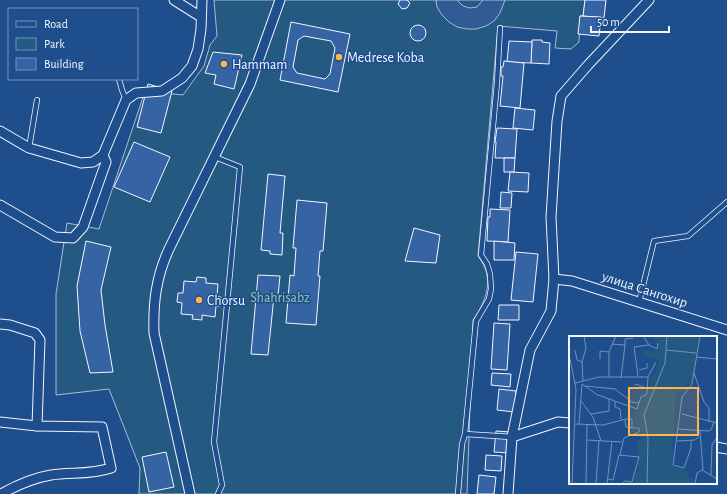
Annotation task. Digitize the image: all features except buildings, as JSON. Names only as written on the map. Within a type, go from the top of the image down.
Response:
[{"type":"street","points":[[174,0],[201,17]]},
{"type":"street","points":[[0,131],[29,148],[81,163],[93,162],[103,155],[126,100],[136,93],[162,91],[182,78],[192,66],[198,49],[202,0]]},
{"type":"street","points":[[190,494],[154,333],[153,312],[155,291],[161,266],[250,84],[280,0]]},
{"type":"street","points":[[508,494],[512,437],[530,350],[551,311],[554,279],[551,217],[557,121],[561,96],[649,0]]},
{"type":"street","points":[[0,205],[56,237],[73,238],[83,227],[106,162],[103,155]]},
{"type":"street","name":"улица Сангохир","points":[[554,279],[572,281],[727,330]]},
{"type":"street","points":[[0,324],[10,325],[35,333],[40,340],[37,426]]},
{"type":"street","points":[[0,422],[37,426],[102,427],[110,468],[100,472],[50,475],[23,482],[1,494]]},
{"type":"street","points":[[512,437],[558,422],[569,423]]},
{"type":"street","points":[[717,447],[727,450]]},
{"type":"lane","points":[[458,494],[476,321],[489,300],[491,289],[490,274],[487,264],[481,255],[497,83],[500,28]]},
{"type":"lane","points":[[120,80],[126,100]]},
{"type":"lane","points":[[29,148],[37,100]]},
{"type":"lane","points":[[215,157],[240,167],[214,442],[222,485],[218,494]]},
{"type":"lane","points":[[639,302],[654,241],[688,236],[727,202]]},
{"type":"lane","points":[[465,434],[512,437]]},
{"type":"green space","name":"Shahrisabz","points":[[214,0],[585,0],[583,16],[580,16],[579,42],[571,49],[555,48],[557,31],[498,26],[478,256],[483,264],[488,281],[482,305],[473,320],[467,494],[139,494],[140,468],[109,389],[56,395],[56,294],[67,223],[99,229],[145,91],[183,95],[204,66],[210,45],[217,36]]},
{"type":"shaded area","points":[[436,0],[457,0],[463,6],[470,8],[477,7],[483,0],[505,0],[500,13],[494,21],[486,26],[476,29],[467,29],[457,27],[449,22],[437,7]]},
{"type":"place","name":"Medrese Koba","points":[[339,57]]},
{"type":"place","name":"Hammam","points":[[224,64]]},
{"type":"place","name":"Chorsu","points":[[199,300]]}]
